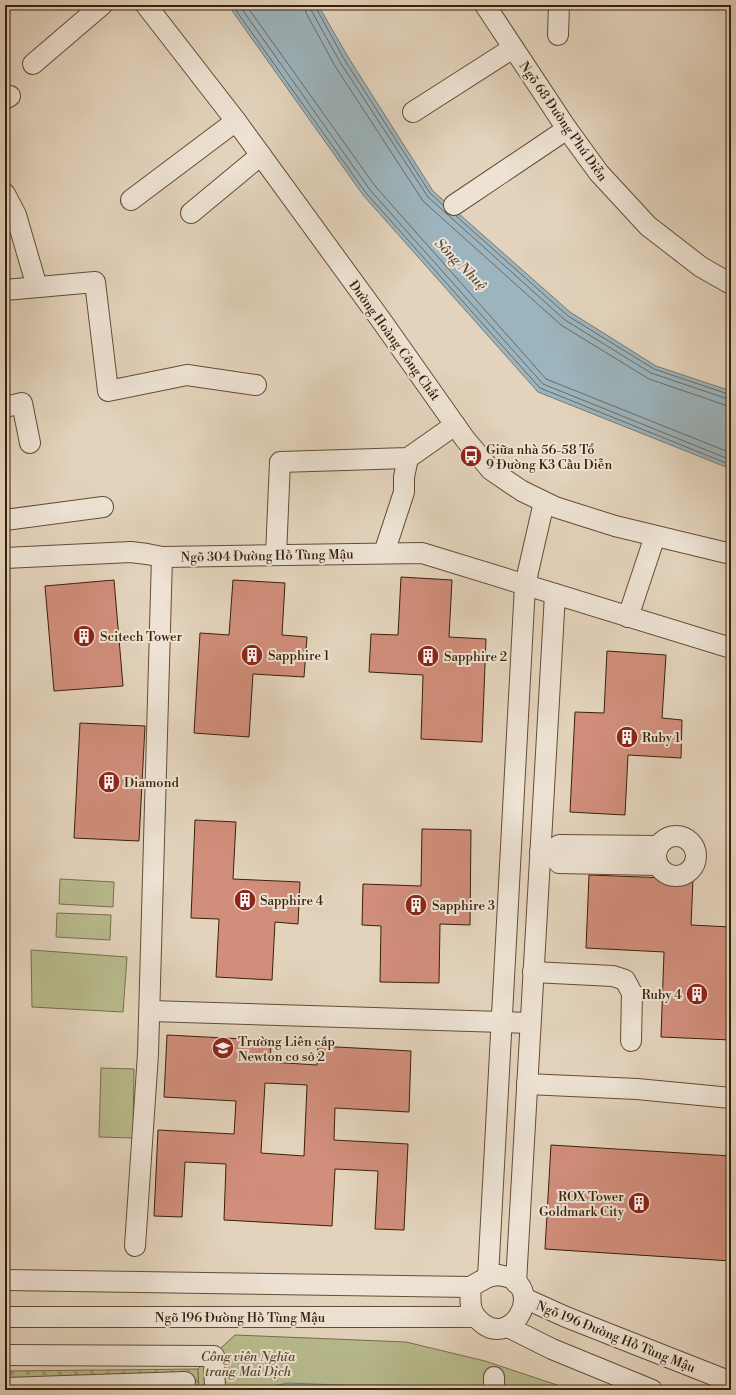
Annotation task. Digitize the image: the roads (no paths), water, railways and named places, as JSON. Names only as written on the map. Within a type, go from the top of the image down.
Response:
[{"type":"street","points":[[33,64],[102,5]]},
{"type":"street","name":"Đường Hoàng Công Chất","points":[[146,5],[236,121],[377,314],[455,425],[490,470],[522,491],[555,507],[615,526],[731,554]]},
{"type":"street","name":"Ngõ 68 Đường Phú Diễn","points":[[485,5],[567,129],[599,173],[648,226],[701,267],[731,284]]},
{"type":"street","points":[[558,34],[559,5]]},
{"type":"street","points":[[413,112],[513,48]]},
{"type":"street","points":[[131,200],[236,121]]},
{"type":"street","points":[[454,205],[567,129]]},
{"type":"street","points":[[191,213],[261,156]]},
{"type":"street","points":[[5,194],[16,215],[37,287]]},
{"type":"street","points":[[5,290],[95,282],[108,391],[187,375],[256,385]]},
{"type":"street","points":[[5,407],[22,403],[30,443]]},
{"type":"street","points":[[276,555],[280,462],[408,458],[455,425]]},
{"type":"street","points":[[384,553],[404,492],[404,477],[408,458]]},
{"type":"street","points":[[488,1277],[525,585],[544,502]]},
{"type":"street","points":[[5,520],[103,507]]},
{"type":"street","points":[[628,617],[655,536]]},
{"type":"street","name":"Ngõ 304 Đường Hồ Tùng Mậu","points":[[5,558],[131,552],[162,557],[422,553],[731,648]]},
{"type":"street","points":[[5,572],[27,570],[37,557]]},
{"type":"street","points":[[135,1246],[150,1011],[162,557]]},
{"type":"street","points":[[508,1327],[517,1320],[523,1310],[520,1290],[527,1084],[533,972],[545,852],[544,786],[555,594]]},
{"type":"street","points":[[514,785],[544,786]]},
{"type":"street","points":[[545,852],[559,845],[658,856]]},
{"type":"street","points":[[533,972],[613,976],[625,980],[632,993],[631,1041]]},
{"type":"street","points":[[150,1011],[530,1023]]},
{"type":"street","points":[[527,1084],[637,1089],[731,1098]]},
{"type":"street","points":[[5,1280],[470,1287],[488,1277],[499,1275],[511,1278],[520,1290]]},
{"type":"street","points":[[470,1287],[471,1306],[475,1317],[484,1325],[496,1328],[508,1327],[552,1348],[652,1390]]},
{"type":"street","name":"Ngõ 196 Đường Hồ Tùng Mậu","points":[[520,1290],[566,1317],[731,1382]]},
{"type":"street","name":"Ngõ 196 Đường Hồ Tùng Mậu","points":[[5,1317],[475,1317]]},
{"type":"street","points":[[5,1355],[214,1356],[215,1390]]},
{"type":"street","points":[[5,1388],[185,1382]]},
{"type":"water","name":"Sông Nhuệ","points":[[228,5],[318,5],[348,57],[433,191],[570,312],[656,366],[731,391],[731,469],[538,392],[363,195]]},
{"type":"water","points":[[288,1383],[398,1385],[423,1390],[264,1390],[268,1387]]},
{"type":"place","name":"Giữa nhà 56-58 Tổ 9 Đường K3 Cầu Diễn","points":[[471,456]]},
{"type":"place","name":"Scitech Tower","points":[[84,636]]},
{"type":"place","name":"Sapphire 1","points":[[252,655]]},
{"type":"place","name":"Sapphire 2","points":[[428,656]]},
{"type":"place","name":"Ruby 1","points":[[627,737]]},
{"type":"place","name":"Diamond","points":[[109,782]]},
{"type":"place","name":"Sapphire 4","points":[[245,900]]},
{"type":"place","name":"Sapphire 3","points":[[416,905]]},
{"type":"place","name":"Ruby 4","points":[[697,994]]},
{"type":"place","name":"Trường Liên cấp Newton cơ sở 2","points":[[223,1048]]},
{"type":"place","name":"ROX Tower Goldmark City","points":[[639,1203]]},
{"type":"park label","name":"Công viên Nghĩa trang Mai Dịch","points":[[248,1364]]}]
